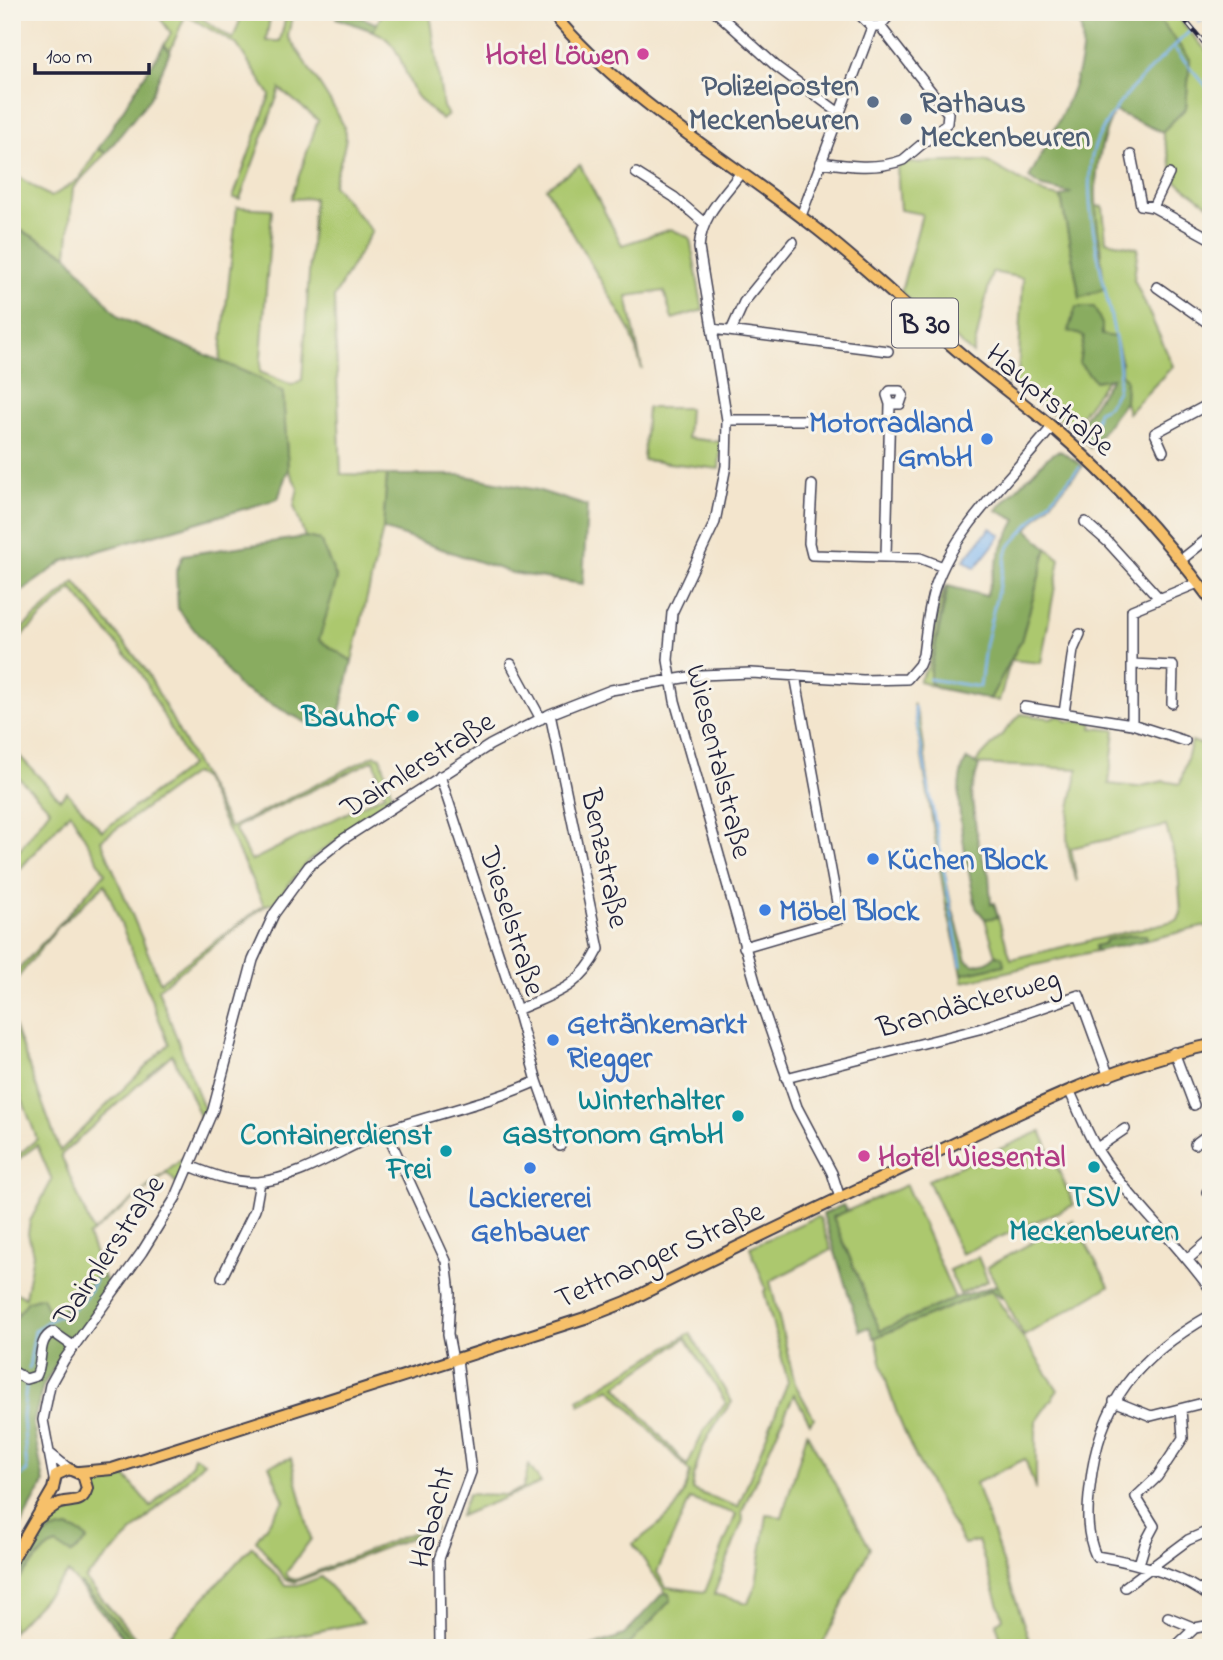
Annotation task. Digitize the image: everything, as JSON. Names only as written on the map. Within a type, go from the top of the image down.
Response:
[{"type":"main road","name":"Hauptstraße","points":[[551,12],[597,60],[640,98],[740,174],[801,216],[962,355],[1052,427],[1131,500],[1181,559],[1211,600]]},
{"type":"main road","name":"Tettnanger Straße","points":[[74,1471],[112,1469],[626,1302],[1070,1092],[1174,1052],[1211,1045]]},
{"type":"main road","name":"Tettnanger Straße","points":[[87,1488],[112,1469]]},
{"type":"main road","points":[[12,1560],[60,1472],[74,1471],[87,1488],[79,1501],[63,1502],[36,1520]]},
{"type":"main road","points":[[53,1484],[63,1502]]},
{"type":"street","points":[[716,12],[777,67],[838,112]]},
{"type":"street","points":[[821,162],[855,167],[894,163],[903,160],[947,123],[948,113],[876,26],[857,12]]},
{"type":"street","points":[[801,216],[838,112],[876,26],[892,12]]},
{"type":"street","points":[[1131,155],[1141,205],[1153,207],[1211,239]]},
{"type":"street","points":[[636,173],[674,197],[703,222],[740,174]]},
{"type":"street","points":[[1153,207],[1169,174]]},
{"type":"street","name":"Wiesentalstraße","points":[[703,222],[699,248],[727,420],[726,466],[715,522],[672,613],[667,641],[671,679],[744,947],[786,1078],[841,1198]]},
{"type":"street","points":[[731,331],[744,302],[793,242]]},
{"type":"street","points":[[1157,287],[1211,325]]},
{"type":"street","points":[[712,329],[888,351]]},
{"type":"street","points":[[1211,343],[1206,367],[1211,395]]},
{"type":"street","points":[[1163,452],[1155,433],[1211,403]]},
{"type":"street","points":[[886,556],[890,404]]},
{"type":"street","points":[[727,420],[808,420]]},
{"type":"street","name":"Daimlerstraße","points":[[53,1484],[43,1420],[46,1398],[56,1374],[73,1346],[153,1236],[190,1167],[226,1066],[253,960],[280,905],[296,882],[325,853],[489,745],[546,716],[611,690],[671,679],[751,673],[901,681],[911,676],[923,655],[934,589],[943,567],[996,494],[1052,427]]},
{"type":"street","points":[[812,485],[809,543],[812,555],[920,558],[943,567]]},
{"type":"street","points":[[1085,522],[1108,542],[1159,598]]},
{"type":"street","points":[[1181,559],[1211,536]]},
{"type":"street","points":[[1132,724],[1132,610],[1198,583]]},
{"type":"street","points":[[1063,713],[1073,650],[1080,634]]},
{"type":"street","name":"Benzstraße","points":[[511,664],[546,716],[587,880],[599,949],[588,972],[561,990],[517,1010]]},
{"type":"street","points":[[1132,664],[1173,666],[1172,703]]},
{"type":"street","points":[[744,947],[840,919],[795,675]]},
{"type":"street","points":[[1024,707],[1132,724],[1185,741]]},
{"type":"street","name":"Dieselstraße","points":[[440,776],[560,1146]]},
{"type":"street","name":"Brandäckerweg","points":[[786,1078],[979,1028],[1079,995],[1109,1077]]},
{"type":"street","points":[[1174,1052],[1194,1105]]},
{"type":"street","points":[[190,1167],[214,1176],[260,1182],[305,1168],[386,1130],[512,1092],[537,1081]]},
{"type":"street","points":[[1070,1092],[1097,1148],[1114,1174],[1188,1259],[1211,1290]]},
{"type":"street","points":[[1097,1148],[1125,1129]]},
{"type":"street","name":"Habacht","points":[[386,1130],[446,1261],[450,1293],[448,1334],[455,1359],[472,1461],[465,1495],[439,1559],[440,1648]]},
{"type":"street","points":[[1195,1144],[1211,1132]]},
{"type":"street","points":[[222,1277],[255,1210],[260,1182]]},
{"type":"street","points":[[1188,1259],[1211,1238]]},
{"type":"street","points":[[1211,1315],[1142,1362],[1114,1401],[1102,1427],[1093,1460],[1088,1534],[1096,1556],[1150,1568],[1199,1589],[1211,1598]]},
{"type":"street","points":[[12,1371],[26,1379],[36,1376],[43,1340],[53,1332],[73,1346]]},
{"type":"street","points":[[1114,1401],[1134,1412],[1150,1416],[1211,1401]]},
{"type":"street","points":[[1139,1564],[1154,1526],[1136,1497],[1157,1477],[1183,1438],[1181,1409]]},
{"type":"street","points":[[48,1452],[74,1471]]},
{"type":"street","points":[[1125,1587],[1188,1540],[1211,1530]]},
{"type":"street","points":[[1168,1617],[1195,1628]]},
{"type":"street","points":[[1177,1645],[1195,1628],[1211,1625]]},
{"type":"green space","points":[[165,12],[192,12],[233,39],[243,12],[271,12],[266,41],[280,41],[287,12],[293,12],[288,36],[344,128],[346,136],[343,154],[333,185],[372,231],[334,297],[341,474],[387,475],[383,529],[352,661],[318,640],[337,579],[320,540],[305,537],[294,506],[298,488],[288,469],[283,393],[220,361],[237,207],[272,209],[260,372],[292,385],[302,380],[314,198],[291,199],[318,120],[280,89],[240,199],[233,198],[270,95],[237,45],[189,17],[185,16],[170,51],[164,45],[171,33],[159,17]]},
{"type":"green space","points":[[336,12],[350,12],[377,24],[373,31],[336,18]]},
{"type":"green space","points":[[383,12],[430,12],[443,107],[448,115],[442,120],[415,93],[400,57],[390,42],[373,31]]},
{"type":"green space","points":[[1073,12],[1153,12],[1190,59],[1186,108],[1162,132],[1114,111],[1099,157],[1096,179],[1104,289],[1080,298],[1061,197],[1070,193],[1042,187],[1029,178],[1059,120],[1078,72],[1082,49],[1081,29]]},
{"type":"green space","points":[[1153,12],[1173,12],[1211,56],[1211,207],[1176,181],[1162,132],[1186,108],[1190,59]]},
{"type":"green space","points":[[164,45],[170,51],[150,98],[106,153],[98,149]]},
{"type":"green space","points":[[98,149],[106,153],[73,188],[67,255],[17,228],[12,229],[12,173],[51,197],[79,179]]},
{"type":"green space","points":[[986,161],[1045,194],[1061,197],[1080,298],[1102,252],[1094,206],[1103,207],[1106,241],[1138,248],[1134,279],[1173,366],[1128,413],[1125,402],[1126,380],[1121,374],[1121,359],[1084,335],[1095,381],[1108,378],[1073,427],[1008,383],[1010,376],[1018,377],[1023,278],[992,272],[973,354],[901,292],[922,214],[900,210],[897,167],[906,163]]},
{"type":"green space","points":[[580,165],[622,245],[671,229],[690,238],[703,310],[672,319],[664,291],[627,296],[642,369],[630,330],[546,188]]},
{"type":"green space","points":[[17,228],[67,255],[119,317],[259,378],[283,393],[288,469],[278,499],[64,561],[12,598],[12,229]]},
{"type":"green space","points":[[1076,307],[1094,307],[1102,324],[1102,335],[1115,337],[1121,359],[1121,374],[1126,379],[1125,402],[1090,448],[1076,430],[1112,378],[1095,381],[1079,363],[1084,336],[1068,331]]},
{"type":"green space","points":[[647,408],[689,408],[687,438],[721,442],[719,469],[643,460]]},
{"type":"green space","points":[[1059,450],[1083,466],[1027,529],[1047,548],[1021,641],[990,699],[937,688],[930,682],[930,672],[948,586],[986,596],[1001,549],[1016,520],[996,510],[1046,459]]},
{"type":"green space","points":[[387,475],[461,475],[537,490],[587,506],[583,584],[512,573],[383,529]]},
{"type":"green space","points":[[305,537],[320,540],[337,579],[319,640],[352,661],[338,720],[313,726],[240,688],[178,609],[176,572],[183,555]]},
{"type":"green space","points":[[1047,548],[1060,559],[1041,663],[1011,660],[999,701],[990,699],[1021,641]]},
{"type":"green space","points":[[75,582],[146,670],[230,828],[375,755],[381,757],[392,795],[389,802],[307,862],[274,903],[266,905],[158,989],[206,1114],[177,1184],[167,1173],[88,1236],[104,1278],[94,1278],[81,1296],[51,1318],[28,1301],[19,1313],[12,1309],[12,1291],[25,1297],[33,1254],[28,1233],[30,1221],[52,1180],[37,1145],[12,1164],[12,1160],[37,1139],[12,1072],[12,1020],[60,1151],[169,1044],[105,884],[59,926],[12,985],[12,977],[105,873],[70,812],[12,878],[12,860],[50,809],[12,771],[12,748],[60,799],[67,792],[102,831],[190,766],[141,673],[72,589],[12,645],[12,637]],"holes":[[[374,760],[385,794],[251,861],[235,830],[238,826]],[[194,773],[203,779],[264,905],[160,982],[101,840]],[[172,1054],[200,1116],[187,1155],[93,1232],[61,1155]]]},
{"type":"green space","points":[[946,585],[930,672],[930,682],[937,688],[919,681],[928,666],[940,597]]},
{"type":"green space","points":[[913,703],[921,726],[932,809],[951,904],[946,905]]},
{"type":"green space","points":[[1021,714],[1050,718],[1061,716],[1067,721],[1093,722],[1092,728],[1115,730],[1109,784],[1137,787],[1164,781],[1180,784],[1192,741],[1209,747],[1211,741],[1211,925],[1147,940],[1146,935],[1125,937],[1095,946],[1096,951],[963,982],[962,974],[1004,965],[1003,957],[996,955],[985,919],[998,917],[1011,959],[1178,920],[1181,913],[1178,869],[1166,826],[1071,848],[1077,882],[1068,851],[1067,826],[1078,769],[974,764]]},
{"type":"green space","points":[[967,759],[979,766],[971,792],[978,843],[989,875],[991,904],[994,903],[998,917],[985,919],[976,908],[969,874],[959,810],[961,772]]},
{"type":"green space","points":[[951,904],[967,960],[974,965],[987,962],[996,955],[1003,957],[1004,965],[962,974],[946,905]]},
{"type":"green space","points":[[1146,935],[1147,940],[1096,951],[1095,946],[1104,944],[1106,940]]},
{"type":"green space","points":[[1041,1131],[1074,1205],[961,1254],[928,1180]]},
{"type":"green space","points":[[906,1185],[955,1298],[880,1331],[833,1217]]},
{"type":"green space","points":[[843,1205],[847,1211],[833,1217],[880,1331],[955,1298],[997,1285],[1004,1299],[991,1290],[874,1338],[869,1327],[860,1331],[823,1214]]},
{"type":"green space","points":[[816,1217],[820,1218],[831,1250],[770,1281],[795,1384],[814,1418],[810,1423],[794,1394],[742,1511],[743,1520],[714,1594],[748,1603],[756,1584],[767,1515],[782,1517],[807,1433],[870,1548],[821,1648],[606,1648],[622,1643],[668,1594],[662,1594],[665,1591],[633,1544],[663,1521],[677,1506],[687,1486],[690,1472],[610,1388],[580,1405],[578,1400],[690,1333],[732,1402],[705,1443],[692,1490],[738,1507],[788,1382],[764,1291],[766,1289],[750,1247]],"holes":[[[686,1338],[726,1403],[704,1430],[687,1466],[616,1386]],[[690,1499],[736,1514],[705,1592],[666,1587],[657,1572]]]},
{"type":"green space","points":[[1073,1220],[1109,1286],[1024,1336],[987,1267]]},
{"type":"green space","points":[[978,1257],[988,1281],[960,1294],[949,1270]]},
{"type":"green space","points":[[94,1278],[104,1278],[112,1289],[65,1350],[43,1386],[33,1424],[44,1483],[12,1541],[12,1481],[15,1476],[12,1466],[12,1323],[28,1301],[42,1297],[52,1318],[81,1296]]},
{"type":"green space","points":[[991,1290],[1058,1390],[1036,1421],[1036,1490],[1025,1459],[976,1483],[1032,1648],[1003,1648],[996,1623],[1003,1618],[978,1541],[964,1544],[910,1445],[890,1394],[876,1337]]},
{"type":"green space","points":[[194,1456],[204,1462],[85,1579],[144,1648],[140,1648],[68,1573],[12,1632],[12,1586],[46,1549],[56,1545],[65,1548],[88,1540],[30,1545],[13,1567],[32,1533],[45,1517],[61,1508],[83,1505],[96,1487],[122,1472],[151,1507],[192,1464]]},
{"type":"green space","points":[[291,1458],[311,1539],[286,1573],[289,1578],[296,1580],[409,1534],[436,1528],[295,1582],[285,1579],[256,1540],[284,1501],[269,1465]]},
{"type":"green space","points":[[529,1465],[541,1483],[460,1516],[468,1494],[506,1495],[523,1488]]},
{"type":"green space","points":[[68,1528],[83,1534],[88,1540],[72,1554],[56,1545],[46,1549],[12,1586],[12,1569],[20,1554],[43,1536]]},
{"type":"green space","points":[[252,1546],[285,1585],[300,1585],[321,1577],[363,1622],[269,1641],[263,1648],[158,1648]]},
{"type":"green space","points":[[81,1583],[140,1648],[132,1648],[79,1585]]},
{"type":"green space","points":[[668,1593],[671,1600],[630,1644],[587,1648],[624,1635],[662,1594]]},
{"type":"water","points":[[990,528],[1001,535],[975,568],[964,560]]},
{"type":"waterway","points":[[1197,12],[1203,19],[1199,22]]},
{"type":"waterway","points":[[1090,444],[1098,411],[1108,406],[1117,391],[1120,370],[1092,219],[1089,189],[1091,161],[1098,138],[1117,107],[1140,79],[1192,29]]},
{"type":"waterway","points":[[1173,47],[1211,92]]},
{"type":"waterway","points":[[929,679],[980,687],[985,645],[1008,548],[1080,467]]},
{"type":"waterway","points":[[914,707],[961,965]]},
{"type":"waterway","points":[[29,1368],[35,1331],[44,1323],[74,1308],[88,1293],[95,1280]]},
{"type":"waterway","points":[[12,1484],[27,1471],[23,1417],[26,1386]]},
{"type":"railway","points":[[1178,12],[1211,51]]},
{"type":"place","name":"Hotel Löwen","points":[[643,54]]},
{"type":"place","name":"Polizeiposten Meckenbeuren","points":[[873,102]]},
{"type":"place","name":"Rathaus Meckenbeuren","points":[[906,119]]},
{"type":"place","name":"Motorradland GmbH","points":[[987,439]]},
{"type":"place","name":"Bauhof","points":[[413,716]]},
{"type":"place","name":"Küchen Block","points":[[873,859]]},
{"type":"place","name":"Möbel Block","points":[[765,910]]},
{"type":"place","name":"Getränkemarkt Riegger","points":[[553,1040]]},
{"type":"place","name":"Winterhalter Gastronom GmbH","points":[[738,1116]]},
{"type":"place","name":"Containerdienst Frei","points":[[446,1151]]},
{"type":"place","name":"Hotel Wiesental","points":[[864,1156]]},
{"type":"place","name":"TSV Meckenbeuren","points":[[1094,1167]]},
{"type":"place","name":"Lackiererei Gehbauer","points":[[530,1168]]}]
